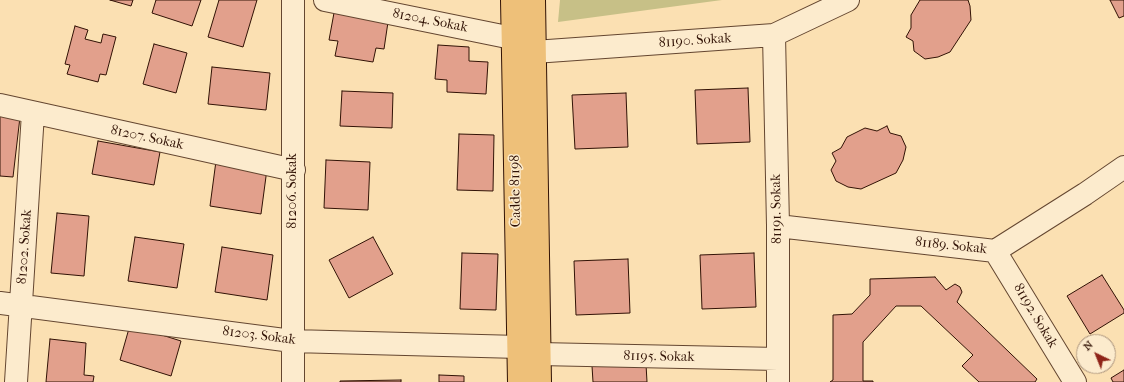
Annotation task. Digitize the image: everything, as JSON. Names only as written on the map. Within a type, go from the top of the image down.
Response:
[{"type":"main road","name":"Cadde 81198","points":[[512,0],[512,38],[529,351],[540,382]]},
{"type":"main road","name":"Cadde 81198","points":[[519,382],[529,351],[534,0]]},
{"type":"street","name":"81206. Sokak","points":[[293,0],[293,382]]},
{"type":"street","name":"81204. Sokak","points":[[325,0],[512,38]]},
{"type":"street","name":"81190. Sokak","points":[[534,52],[774,35],[848,0]]},
{"type":"street","name":"81191. Sokak","points":[[774,35],[778,226],[778,382]]},
{"type":"street","name":"81207. Sokak","points":[[0,105],[294,170]]},
{"type":"street","name":"81202. Sokak","points":[[16,382],[10,304],[33,113]]},
{"type":"street","name":"81189. Sokak","points":[[778,226],[995,251],[1085,194],[1124,167]]},
{"type":"street","name":"81192. Sokak","points":[[995,251],[1075,382]]},
{"type":"street","name":"81203. Sokak","points":[[10,304],[292,341],[529,351]]},
{"type":"street","name":"81195. Sokak","points":[[529,351],[778,359]]},
{"type":"shaded area","points":[[560,0],[722,0],[558,22]]},
{"type":"building","points":[[110,0],[133,0],[131,6]]},
{"type":"building","points":[[156,0],[201,0],[192,26],[152,13]]},
{"type":"building","points":[[219,0],[257,0],[243,47],[208,37]]},
{"type":"building","points":[[920,0],[968,0],[971,20],[950,52],[938,57],[925,59],[914,51],[913,41],[906,37],[911,28],[911,15]]},
{"type":"building","points":[[1110,0],[1124,0],[1124,16],[1119,18]]},
{"type":"building","points":[[334,13],[388,22],[384,49],[376,48],[373,62],[335,56],[338,41],[329,40]]},
{"type":"building","points":[[75,26],[88,30],[85,39],[101,43],[103,34],[116,37],[106,75],[100,74],[98,82],[67,74],[70,65],[65,64]]},
{"type":"building","points":[[154,44],[187,53],[176,93],[143,84]]},
{"type":"building","points":[[438,45],[469,47],[469,61],[488,62],[486,94],[447,92],[447,80],[435,79]]},
{"type":"building","points":[[212,67],[270,73],[266,110],[208,104]]},
{"type":"building","points":[[748,88],[750,142],[697,144],[695,90]]},
{"type":"building","points":[[342,91],[393,93],[392,128],[340,126]]},
{"type":"building","points":[[626,93],[628,147],[575,149],[572,95]]},
{"type":"building","points":[[0,115],[20,117],[13,177],[0,176]]},
{"type":"building","points":[[887,126],[890,133],[901,136],[906,147],[903,160],[896,173],[861,189],[848,187],[836,181],[831,170],[836,161],[832,153],[841,148],[847,137],[865,128],[877,131]]},
{"type":"building","points":[[459,134],[494,135],[493,191],[457,190]]},
{"type":"building","points":[[98,141],[160,152],[154,185],[92,174]]},
{"type":"building","points":[[326,160],[370,162],[368,210],[324,208]]},
{"type":"building","points":[[216,161],[267,169],[261,214],[210,206]]},
{"type":"building","points":[[57,213],[89,216],[84,276],[51,273]]},
{"type":"building","points":[[135,237],[184,244],[177,288],[128,281]]},
{"type":"building","points":[[373,237],[393,274],[349,298],[329,260]]},
{"type":"building","points":[[222,247],[273,255],[267,300],[215,292]]},
{"type":"building","points":[[462,253],[498,254],[496,310],[460,309]]},
{"type":"building","points":[[754,253],[756,307],[702,309],[700,255]]},
{"type":"building","points":[[628,259],[630,313],[576,315],[574,261]]},
{"type":"building","points":[[1102,275],[1124,310],[1124,313],[1090,334],[1067,296]]},
{"type":"building","points":[[935,277],[946,290],[955,284],[960,287],[962,292],[957,302],[1037,379],[1035,382],[979,382],[962,366],[973,355],[921,306],[896,306],[863,342],[863,381],[873,382],[830,382],[833,380],[833,315],[852,314],[870,295],[870,279]]},
{"type":"building","points":[[130,325],[181,341],[171,376],[120,360]]},
{"type":"building","points":[[50,339],[86,343],[84,375],[94,376],[93,382],[46,382]]},
{"type":"building","points":[[646,364],[647,382],[593,382],[592,366]]},
{"type":"building","points":[[1124,370],[1124,382],[1113,382],[1111,378]]},
{"type":"building","points":[[439,375],[464,376],[464,382],[439,382]]},
{"type":"building","points":[[401,380],[401,382],[340,382],[340,381]]}]
